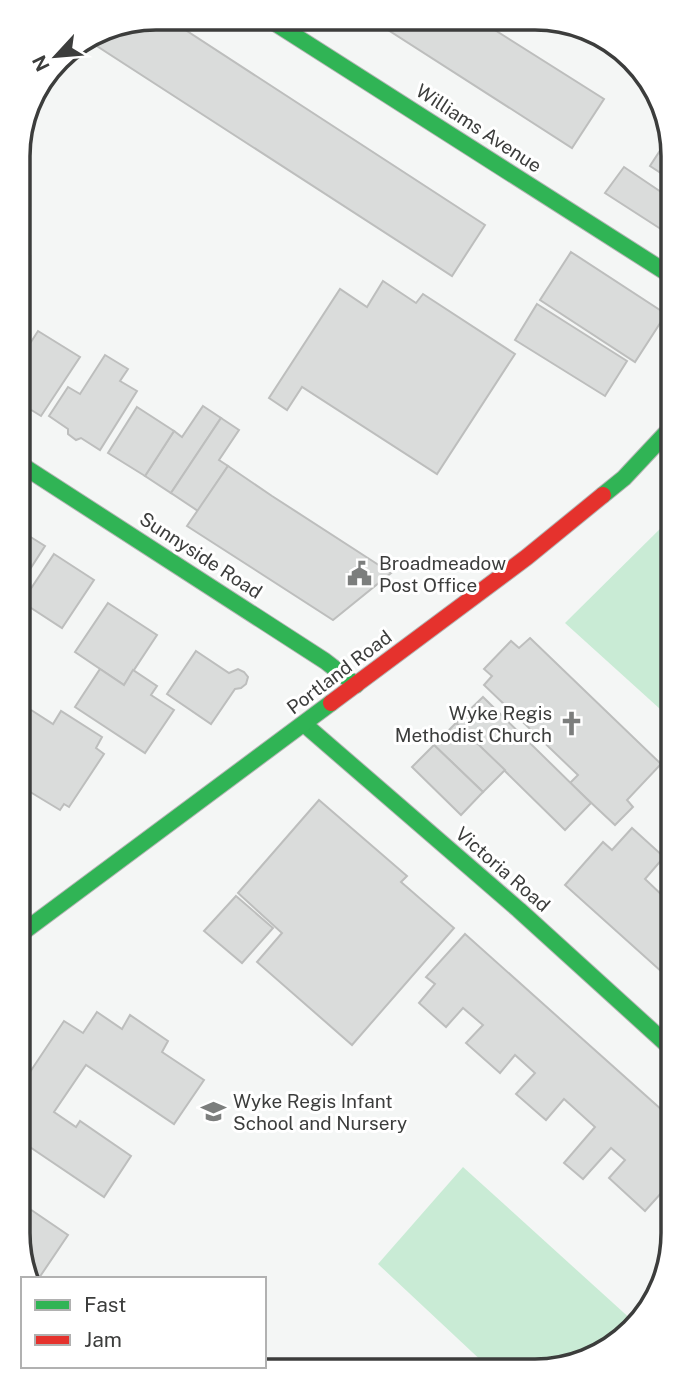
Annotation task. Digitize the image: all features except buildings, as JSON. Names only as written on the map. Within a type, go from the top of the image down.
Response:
[{"type":"main road","name":"Williams Avenue","points":[[286,30],[661,269]]},
{"type":"main road","name":"Portland Road","points":[[30,927],[527,557],[624,478],[661,438]]},
{"type":"main road","name":"Sunnyside Road","points":[[30,470],[325,661],[356,685]]},
{"type":"main road","name":"Victoria Road","points":[[304,724],[519,910],[661,1039]]},
{"type":"green space","points":[[661,528],[661,710],[565,623]]},
{"type":"green space","points":[[463,1167],[629,1317],[605,1338],[576,1353],[535,1359],[480,1359],[378,1264]]},
{"type":"traffic: fast","points":[[286,30],[661,269]]},
{"type":"traffic: fast","points":[[603,495],[624,478],[661,438]]},
{"type":"traffic: fast","points":[[30,470],[325,661],[356,685]]},
{"type":"traffic: fast","points":[[30,927],[331,703]]},
{"type":"traffic: fast","points":[[304,724],[519,910],[661,1039]]},
{"type":"traffic: jam","points":[[331,703],[527,557],[603,495]]},
{"type":"place","name":"Broadmeadow Post Office","points":[[359,574]]},
{"type":"place","name":"Wyke Regis Methodist Church","points":[[572,724]]},
{"type":"place","name":"Wyke Regis Infant School and Nursery","points":[[213,1112]]}]
